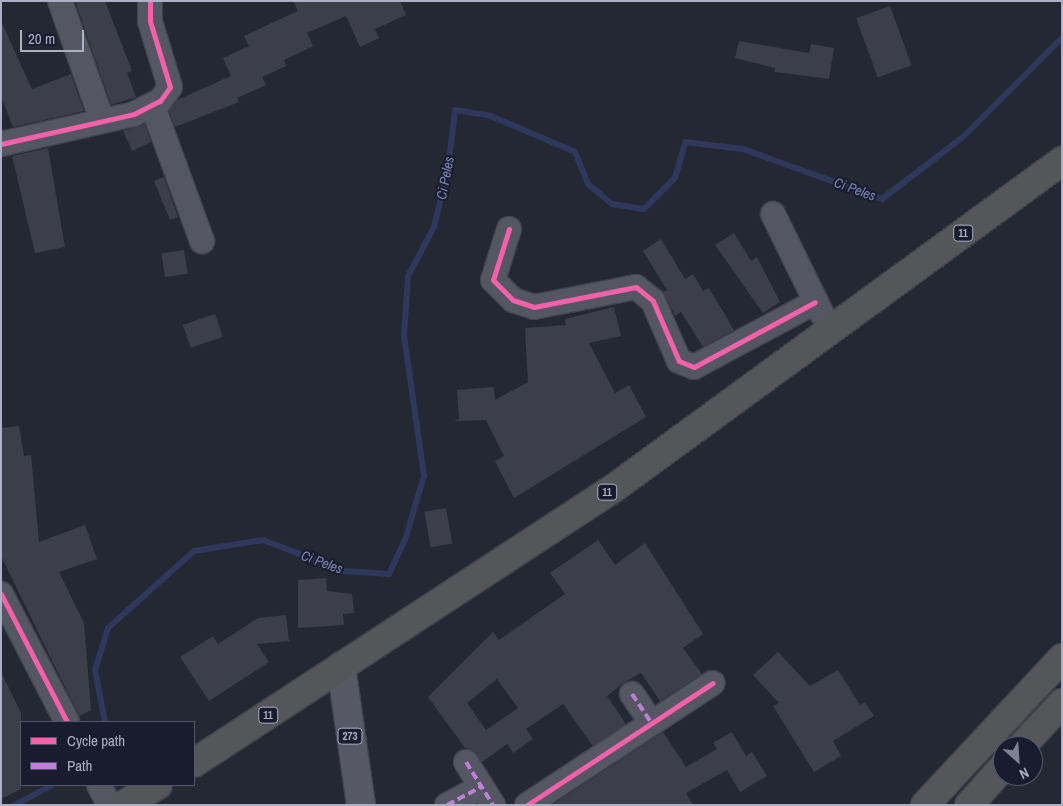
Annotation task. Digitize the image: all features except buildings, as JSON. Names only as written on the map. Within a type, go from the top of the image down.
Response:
[{"type":"highway","name":"11","points":[[195,761],[614,488],[1062,161]]},
{"type":"highway","points":[[925,805],[1062,658]]},
{"type":"highway","points":[[1031,736],[1062,702]]},
{"type":"highway","points":[[969,805],[993,778]]},
{"type":"highway","points":[[123,805],[156,786]]},
{"type":"main road","name":"273","points":[[341,666],[360,805]]},
{"type":"street","points":[[60,1],[102,120]]},
{"type":"street","points":[[1,144],[153,107],[170,88],[150,22],[150,1]]},
{"type":"street","points":[[153,107],[202,241]]},
{"type":"street","points":[[773,214],[815,302],[831,328]]},
{"type":"street","points":[[509,230],[493,280],[513,300],[534,307],[636,286],[653,302],[679,361],[694,367],[815,302]]},
{"type":"street","points":[[1,594],[66,721]]},
{"type":"street","points":[[528,805],[650,721],[713,683]]},
{"type":"street","points":[[632,694],[650,721]]},
{"type":"street","points":[[447,805],[487,796],[466,762]]},
{"type":"street","points":[[100,786],[109,805]]},
{"type":"waterway","name":"Ci Peles","points":[[105,721],[95,670],[108,628],[194,551],[263,540],[344,571],[389,574],[405,540],[424,476],[404,336],[408,276],[434,227],[448,169],[455,110],[491,116],[575,152],[588,184],[612,204],[644,209],[675,178],[685,142],[743,149],[882,199],[964,136],[1062,38]]},
{"type":"waterway","name":"Ci Peles","points":[[15,805],[50,786]]},
{"type":"marked path","points":[[632,694],[650,721]]},
{"type":"marked path","points":[[466,762],[493,805]]},
{"type":"marked path","points":[[447,805],[481,787]]},
{"type":"cycle path","points":[[1,144],[134,114],[160,101],[170,87],[150,21],[150,1]]},
{"type":"cycle path","points":[[509,229],[493,280],[513,300],[534,307],[636,287],[653,301],[679,361],[694,367],[815,302]]},
{"type":"cycle path","points":[[1,594],[66,721]]},
{"type":"cycle path","points":[[527,805],[713,683]]}]
